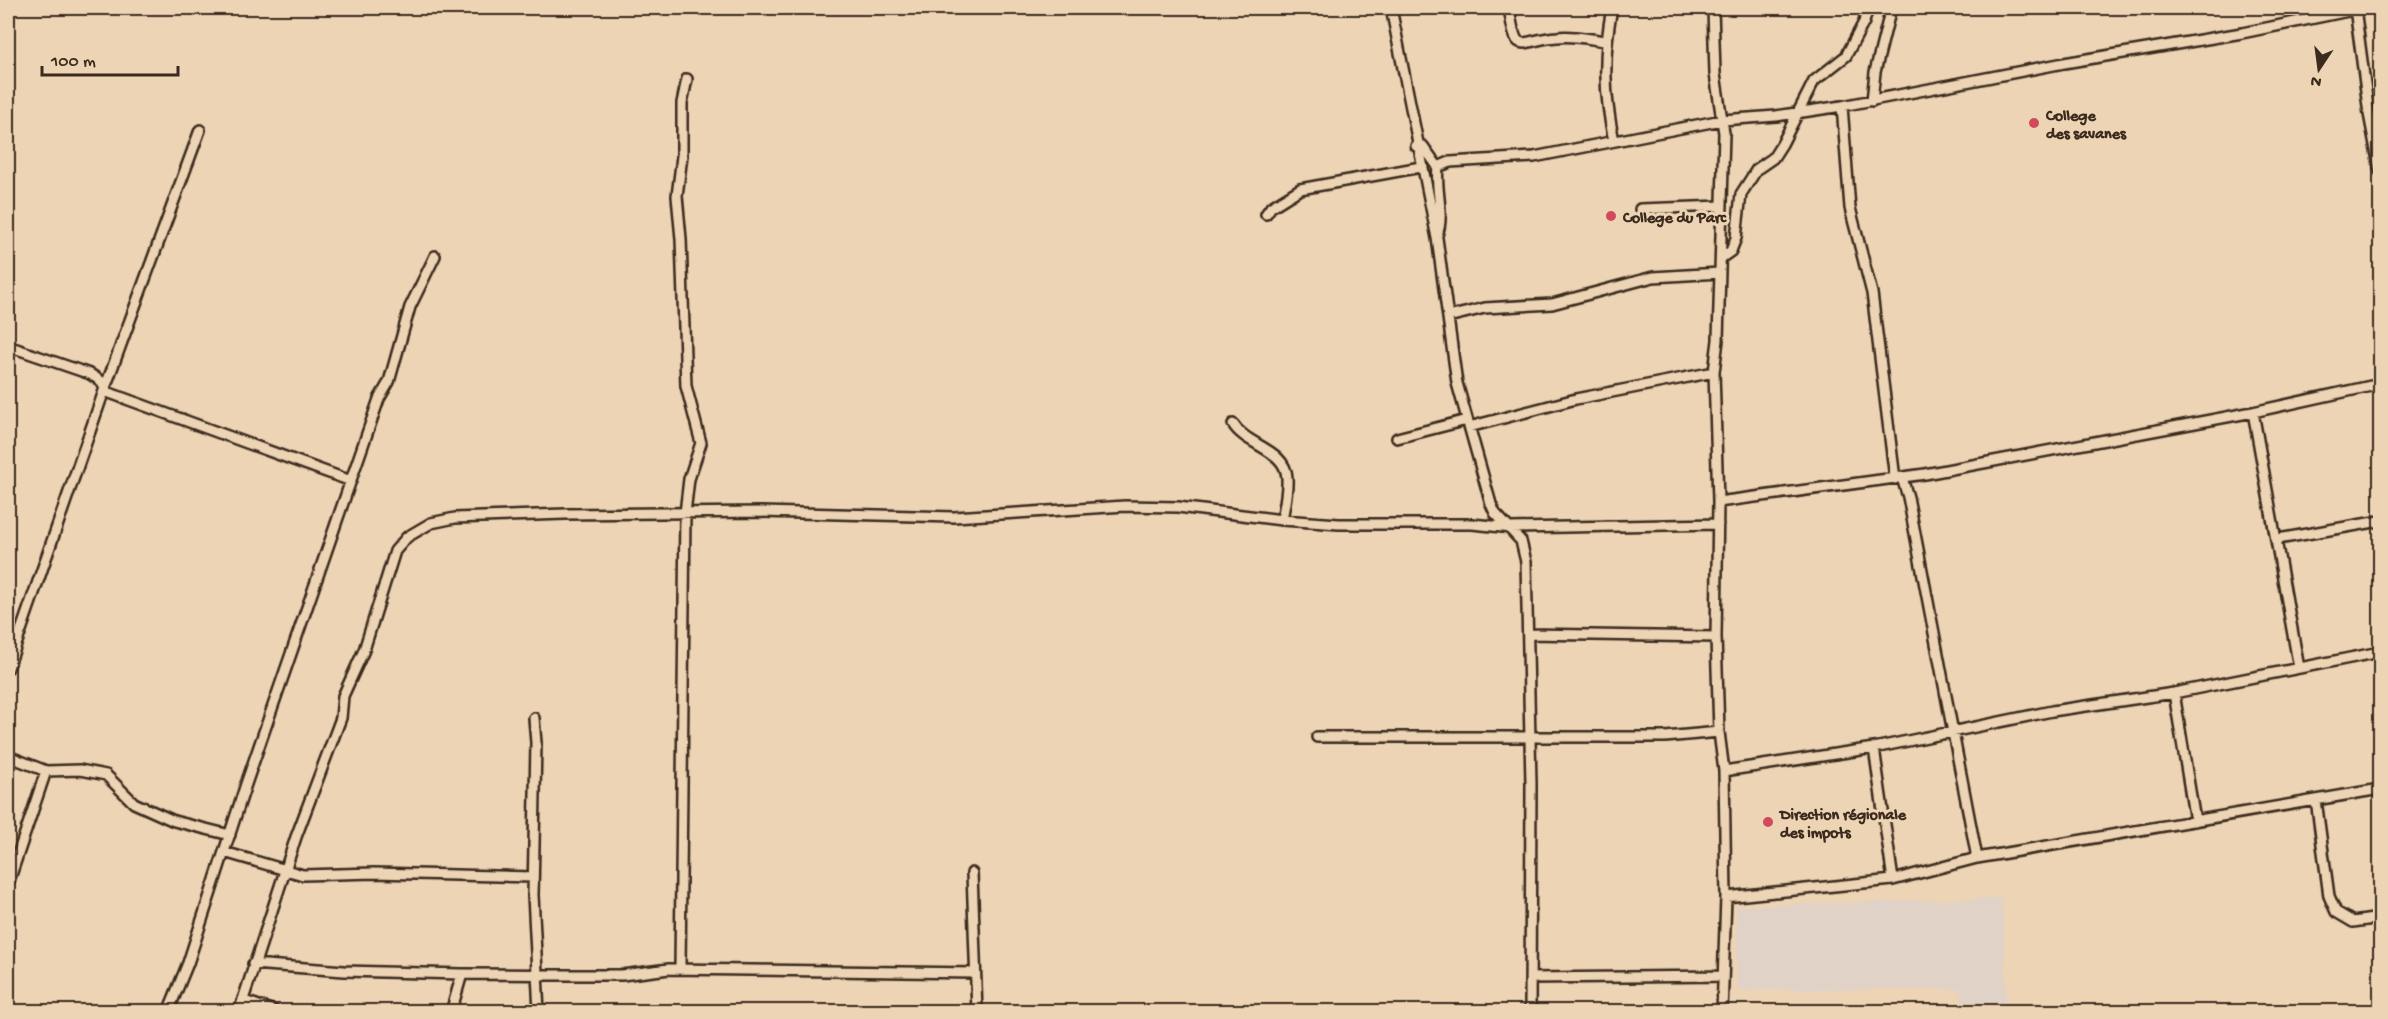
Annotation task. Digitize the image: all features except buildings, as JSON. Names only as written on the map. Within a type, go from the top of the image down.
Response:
[{"type":"street","points":[[1390,8],[1416,146],[1437,238],[1457,383],[1491,504],[1495,513],[1512,528],[1521,541],[1526,562],[1528,737],[1531,784],[1530,1011]]},
{"type":"street","points":[[1509,8],[1514,35],[1519,42],[1526,45],[1557,37],[1605,41]]},
{"type":"street","points":[[1612,8],[1605,41],[1605,104],[1614,141]]},
{"type":"street","points":[[1713,8],[1715,74],[1722,120],[1721,258],[1714,372],[1718,502],[1716,637],[1719,732],[1724,771],[1726,897],[1722,1011]]},
{"type":"street","points":[[1721,258],[1731,251],[1736,238],[1741,194],[1757,169],[1778,151],[1814,81],[1846,56],[1864,22],[1868,8]]},
{"type":"street","points":[[1872,100],[1875,72],[1891,8]]},
{"type":"street","points":[[1438,167],[1450,162],[1534,157],[1722,120],[1842,106],[2064,63],[2242,33],[2358,8],[2370,114],[2380,171]]},
{"type":"street","points":[[680,969],[685,513],[689,479],[701,443],[686,386],[681,239],[677,196],[682,156],[682,103],[687,79]]},
{"type":"street","points":[[1842,106],[1850,208],[1872,293],[1899,479],[1908,497],[1977,858]]},
{"type":"street","points":[[8,668],[105,388],[200,130]]},
{"type":"street","points":[[1416,146],[1423,146],[1438,167],[1436,181],[1440,219],[1437,238]]},
{"type":"street","points":[[1266,214],[1270,207],[1299,189],[1421,167]]},
{"type":"street","points":[[1640,209],[1722,206]]},
{"type":"street","points":[[168,1011],[188,963],[379,399],[389,382],[410,307],[435,256]]},
{"type":"street","points":[[1448,317],[1485,308],[1552,304],[1653,277],[1720,273]]},
{"type":"street","points":[[8,346],[90,374],[101,381],[107,392],[351,481]]},
{"type":"street","points":[[1397,438],[1714,372]]},
{"type":"street","points":[[1718,502],[1899,479],[2253,412],[2380,384]]},
{"type":"street","points":[[2253,412],[2278,539],[2299,668]]},
{"type":"street","points":[[1233,424],[1239,435],[1278,458],[1287,476],[1282,520]]},
{"type":"street","points":[[239,1011],[285,871],[341,718],[343,696],[364,650],[395,551],[406,537],[431,523],[455,518],[685,513],[954,517],[1125,506],[1198,509],[1282,520],[1339,524],[1472,524],[1512,528],[1718,524]]},
{"type":"street","points":[[2278,539],[2380,521]]},
{"type":"street","points":[[1528,634],[1716,637]]},
{"type":"street","points":[[1724,771],[1874,748],[2052,711],[2174,693],[2380,652]]},
{"type":"street","points":[[2174,693],[2195,821]]},
{"type":"street","points":[[534,718],[536,743],[534,877],[539,1011]]},
{"type":"street","points":[[1317,737],[1665,736],[1719,732]]},
{"type":"street","points":[[1874,748],[1893,880]]},
{"type":"street","points":[[8,756],[46,771],[80,770],[106,775],[134,803],[174,821],[230,835]]},
{"type":"street","points":[[8,884],[46,771]]},
{"type":"street","points":[[1726,897],[1893,880],[1977,858],[2380,789]]},
{"type":"street","points":[[2316,800],[2330,896],[2336,912],[2342,918],[2353,922],[2380,918]]},
{"type":"street","points":[[224,852],[303,875],[374,873],[534,877]]},
{"type":"street","points":[[972,873],[977,1011]]},
{"type":"street","points":[[253,964],[344,971],[462,974],[622,975],[680,969],[975,973]]},
{"type":"street","points":[[451,1011],[462,974]]},
{"type":"street","points":[[1530,978],[1723,976]]},
{"type":"street","points":[[244,1001],[277,1011]]},
{"type":"shaded area","points":[[2002,898],[2007,1011],[1962,1011],[1960,989],[1737,990],[1737,906]]},
{"type":"place","name":"College des savanes","points":[[2034,123]]},
{"type":"place","name":"College du Parc","points":[[1611,216]]},
{"type":"place","name":"Direction régionale des impots","points":[[1768,822]]}]
